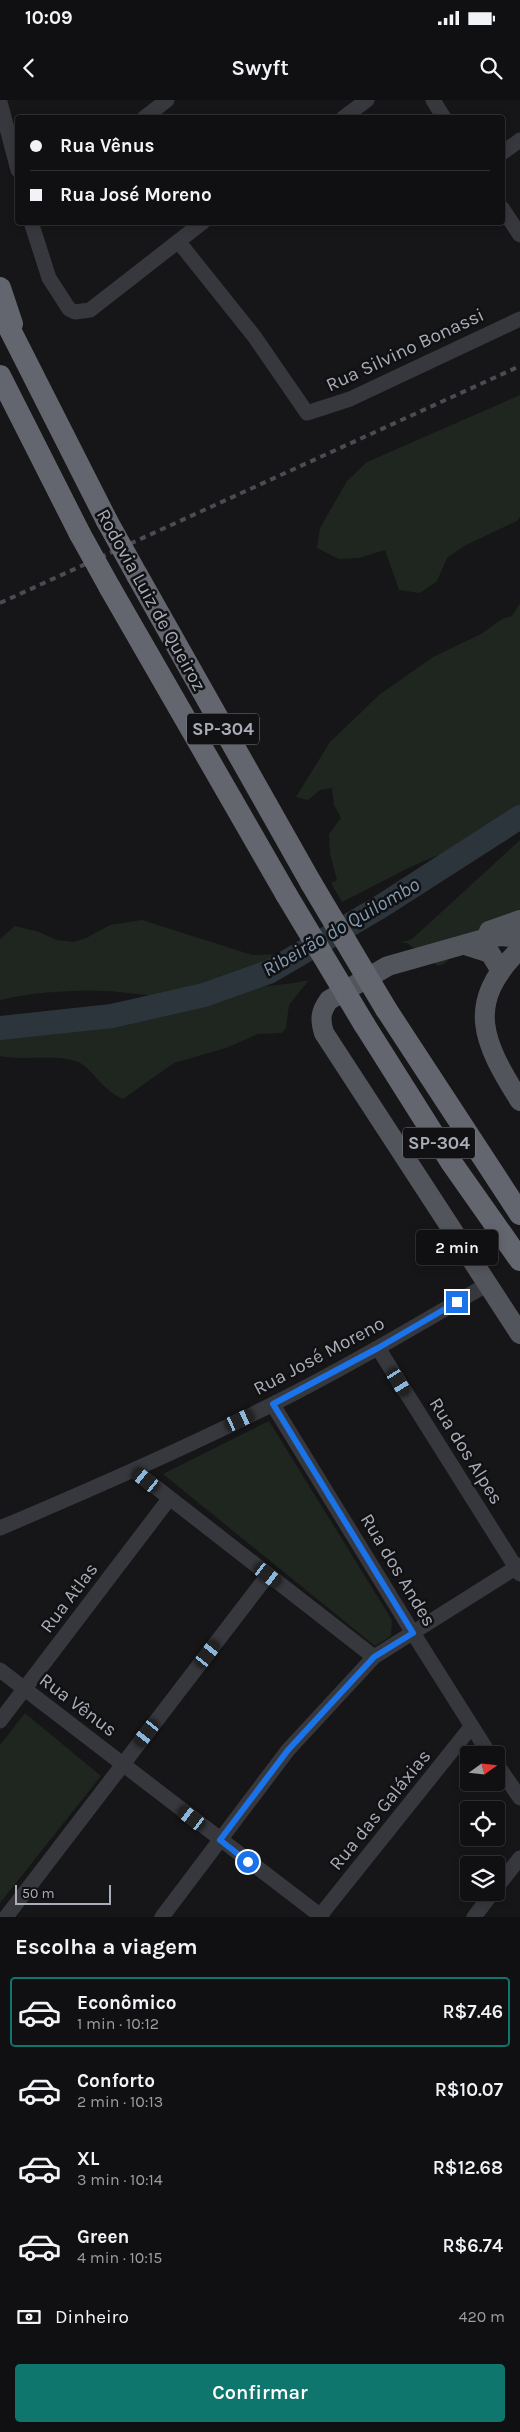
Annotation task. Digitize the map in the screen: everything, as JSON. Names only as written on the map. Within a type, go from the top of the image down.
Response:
[{"type":"highway","points":[[0,288],[21,353]]},
{"type":"highway","name":"Rodovia Luiz de Queiroz","points":[[0,310],[136,575],[311,883],[386,1009],[520,1214]]},
{"type":"highway","name":"Rodovia Luiz de Queiroz","points":[[0,376],[80,534],[208,763],[364,1024],[451,1162],[520,1260]]},
{"type":"highway","points":[[465,1131],[520,1200]]},
{"type":"main road","points":[[466,944],[473,937],[520,920]]},
{"type":"main road","points":[[520,938],[500,936],[487,938],[388,966],[329,1000],[322,1009],[320,1021],[324,1033],[520,1334]]},
{"type":"main road","points":[[466,944],[511,946],[520,949],[494,979],[486,999],[484,1016],[486,1032],[494,1060],[520,1101]]},
{"type":"main road","points":[[466,944],[490,953],[500,971]]},
{"type":"street","points":[[148,115],[167,100]]},
{"type":"street","points":[[347,115],[367,100]]},
{"type":"street","points":[[433,100],[442,115]]},
{"type":"street","points":[[0,102],[15,159]]},
{"type":"street","points":[[505,151],[520,140]]},
{"type":"street","points":[[505,212],[520,235]]},
{"type":"street","points":[[32,225],[49,278],[63,302],[75,312],[90,310],[199,225]]},
{"type":"street","name":"Rua Silvino Bonassi","points":[[178,241],[254,336],[305,412],[312,413],[350,399],[520,319]]},
{"type":"street","name":"Rua José Moreno","points":[[0,1528],[135,1471],[273,1404],[378,1348],[488,1284]]},
{"type":"street","name":"Rua dos Alpes","points":[[378,1348],[519,1569]]},
{"type":"street","name":"Rua dos Andes","points":[[273,1404],[484,1746]]},
{"type":"street","points":[[135,1471],[169,1500],[374,1657]]},
{"type":"street","name":"Rua Atlas","points":[[0,1721],[169,1500]]},
{"type":"street","points":[[162,1917],[288,1750],[374,1657],[519,1569]]},
{"type":"street","points":[[6,1917],[268,1575]]},
{"type":"street","name":"Rua Vênus","points":[[0,1670],[320,1917]]},
{"type":"street","name":"Rua das Galáxias","points":[[320,1917],[471,1727]]},
{"type":"street","points":[[505,1777],[520,1798]]},
{"type":"street","points":[[505,1877],[520,1858]]},
{"type":"street","points":[[474,1917],[486,1901]]},
{"type":"shaded area","points":[[520,395],[520,517],[517,521],[464,546],[447,558],[437,581],[420,593],[399,590],[385,550],[359,558],[339,559],[317,548],[320,528],[347,481],[367,462]]},
{"type":"shaded area","points":[[520,603],[520,824],[493,837],[435,856],[342,902],[331,883],[337,880],[330,854],[329,834],[341,818],[334,805],[332,788],[320,790],[308,800],[296,797],[330,742],[379,695],[433,657],[481,634],[502,619],[512,616]]},
{"type":"shaded area","points":[[520,840],[520,922],[470,940],[444,964],[438,966],[407,943],[400,943],[412,939]]},
{"type":"shaded area","points":[[142,920],[252,955],[285,954],[290,957],[264,971],[231,983],[181,995],[159,996],[106,991],[79,991],[39,993],[0,1000],[0,939],[15,926],[39,932],[56,940],[74,942],[86,938],[110,925]]},
{"type":"shaded area","points":[[309,980],[289,1005],[286,1028],[282,1033],[258,1034],[226,1048],[174,1063],[123,1099],[109,1090],[88,1069],[78,1062],[61,1058],[0,1056],[0,1019]]},
{"type":"shaded area","points":[[269,1421],[392,1620],[391,1636],[375,1646],[163,1474]]},
{"type":"shaded area","points":[[25,1713],[101,1776],[0,1903],[0,1745]]},
{"type":"waterway","name":"Ribeirão do Quilombo","points":[[0,1028],[112,1016],[204,995],[269,972],[380,907],[520,817]]},
{"type":"railway","points":[[0,603],[520,366]]},
{"type":"route","points":[[248,1862],[220,1840],[288,1750],[374,1657],[413,1633],[273,1404],[378,1348],[457,1302]]}]
